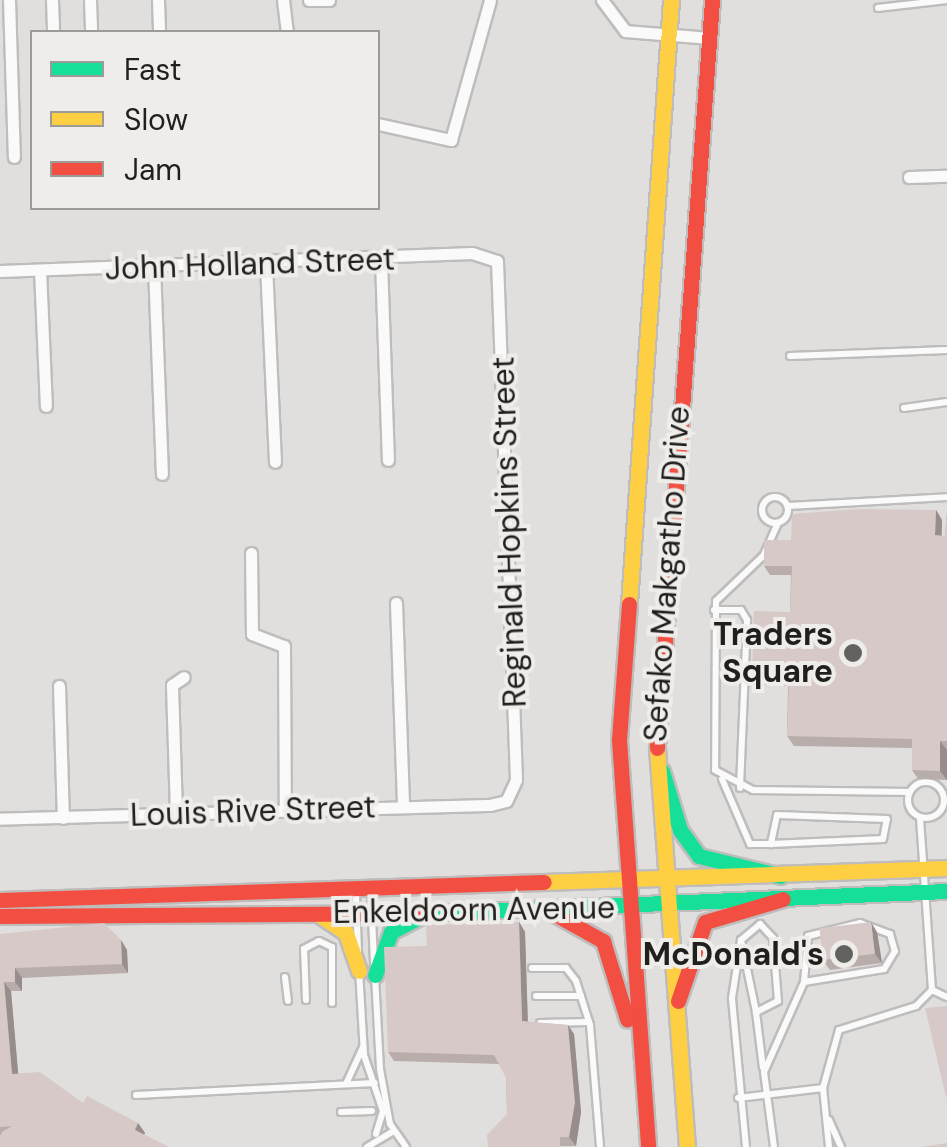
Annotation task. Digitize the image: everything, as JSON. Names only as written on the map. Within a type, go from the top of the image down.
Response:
[{"type":"main road","name":"Sefako Makgatho Drive","points":[[648,1147],[625,883],[618,740],[671,0]]},
{"type":"main road","name":"Sefako Makgatho Drive","points":[[686,1147],[661,882],[654,747],[712,0]]},
{"type":"main road","points":[[654,747],[695,853],[721,868],[781,876]]},
{"type":"main road","name":"Enkeldoorn Avenue","points":[[0,900],[364,895],[947,868]]},
{"type":"main road","name":"Enkeldoorn Avenue","points":[[0,916],[551,912],[938,891]]},
{"type":"main road","points":[[674,1026],[702,926],[730,909],[783,899]]},
{"type":"main road","points":[[367,973],[391,932],[434,912]]},
{"type":"main road","points":[[551,912],[590,928],[610,952],[638,1048]]},
{"type":"main road","points":[[316,913],[346,933],[367,973]]},
{"type":"street","points":[[10,0],[6,101],[14,158]]},
{"type":"street","points":[[52,0],[54,30]]},
{"type":"street","points":[[90,0],[91,30]]},
{"type":"street","points":[[158,0],[159,30]]},
{"type":"street","points":[[283,0],[288,30]]},
{"type":"street","points":[[308,0],[329,0]]},
{"type":"street","points":[[380,124],[451,140],[490,0]]},
{"type":"street","points":[[602,0],[619,27],[668,37],[710,38]]},
{"type":"street","points":[[909,177],[947,176]]},
{"type":"street","name":"John Holland Street","points":[[0,271],[381,262],[472,252],[496,261]]},
{"type":"street","name":"Reginald Hopkins Street","points":[[496,261],[516,780],[506,801]]},
{"type":"street","points":[[381,262],[388,460]]},
{"type":"street","points":[[266,264],[275,462]]},
{"type":"street","points":[[154,267],[162,474]]},
{"type":"street","points":[[40,270],[46,406]]},
{"type":"street","points":[[251,553],[252,634],[284,646],[286,810]]},
{"type":"street","points":[[396,604],[403,807]]},
{"type":"street","points":[[176,813],[172,685],[184,677]]},
{"type":"street","points":[[59,686],[63,818]]},
{"type":"street","name":"Louis Rive Street","points":[[0,819],[506,801]]},
{"type":"lane","points":[[878,8],[947,0]]},
{"type":"lane","points":[[790,356],[947,350]]},
{"type":"lane","points":[[904,408],[947,402]]},
{"type":"lane","points":[[778,523],[765,519],[764,503],[779,497],[788,506],[947,497]]},
{"type":"lane","points":[[771,844],[777,815],[882,813],[888,828],[883,840],[771,844],[742,840],[721,778],[709,726],[714,610],[726,584],[763,556],[788,506]]},
{"type":"lane","points":[[714,610],[742,610],[747,620],[740,788]]},
{"type":"lane","points":[[721,778],[740,788],[910,792],[924,781],[946,794],[937,815],[920,817]]},
{"type":"lane","points":[[830,1147],[823,1088],[846,1022],[916,1006],[932,990],[938,891],[928,868],[920,817],[910,792]]},
{"type":"lane","points":[[364,895],[367,973],[363,1046],[375,1083],[376,1134],[367,1147]]},
{"type":"lane","points":[[364,895],[367,973],[393,1132],[406,1147]]},
{"type":"lane","points":[[764,1072],[804,982],[814,931],[868,923],[890,934],[894,951],[884,969],[804,982]]},
{"type":"lane","points":[[746,1147],[731,1023],[741,940],[751,926],[770,930],[778,1005]]},
{"type":"lane","points":[[306,1000],[304,949],[319,940],[332,948],[332,1003]]},
{"type":"lane","points":[[741,940],[756,1012],[774,1147]]},
{"type":"lane","points":[[532,968],[566,968],[581,996],[589,1022],[600,1147]]},
{"type":"lane","points":[[284,977],[288,1001]]},
{"type":"lane","points":[[932,990],[947,996]]},
{"type":"lane","points":[[536,996],[581,996]]},
{"type":"lane","points":[[756,1012],[778,1005],[789,1010]]},
{"type":"lane","points":[[534,1023],[589,1022]]},
{"type":"lane","points":[[345,1084],[363,1046]]},
{"type":"lane","points":[[136,1095],[375,1083]]},
{"type":"lane","points":[[738,1098],[823,1088]]},
{"type":"lane","points":[[341,1112],[372,1110]]},
{"type":"lane","points":[[824,1110],[841,1147]]},
{"type":"lane","points":[[376,1134],[393,1132]]},
{"type":"building","name":"Traders Square","points":[[859,509],[936,510],[935,535],[945,536],[947,511],[947,741],[940,741],[940,771],[912,770],[912,739],[787,736],[789,677],[752,676],[754,611],[790,612],[792,566],[764,566],[764,540],[791,540],[792,514]]},
{"type":"building","points":[[519,922],[522,1021],[568,1025],[575,1103],[569,1137],[560,1137],[560,1147],[488,1147],[487,1135],[507,1114],[506,1077],[494,1055],[388,1052],[384,947],[427,946],[426,925]]},
{"type":"building","points":[[871,922],[875,954],[823,960],[819,928]]},
{"type":"building","points":[[104,923],[121,940],[122,964],[15,968],[15,982],[4,982],[12,1074],[40,1072],[83,1103],[87,1096],[138,1123],[135,1130],[169,1147],[0,1147],[2,1132],[12,1126],[0,1127],[0,934]]},
{"type":"building","points":[[947,1006],[947,1097],[946,1097],[925,1008]]},
{"type":"traffic: fast","points":[[662,771],[680,830],[699,856],[781,876]]},
{"type":"traffic: fast","points":[[430,913],[947,891]]},
{"type":"traffic: fast","points":[[375,975],[391,932],[421,916]]},
{"type":"traffic: slow","points":[[629,604],[671,0]]},
{"type":"traffic: slow","points":[[657,748],[687,1147]]},
{"type":"traffic: slow","points":[[544,882],[947,868]]},
{"type":"traffic: slow","points":[[321,916],[346,933],[359,971]]},
{"type":"traffic: jam","points":[[657,748],[712,0]]},
{"type":"traffic: jam","points":[[629,604],[619,740],[648,1147]]},
{"type":"traffic: jam","points":[[0,900],[544,882]]},
{"type":"traffic: jam","points":[[678,1001],[705,922],[783,899]]},
{"type":"traffic: jam","points":[[551,912],[603,941],[627,1019]]},
{"type":"traffic: jam","points":[[0,916],[430,913]]},
{"type":"place","name":"Traders Square","points":[[853,653]]},
{"type":"place","name":"McDonald's","points":[[844,954]]}]
